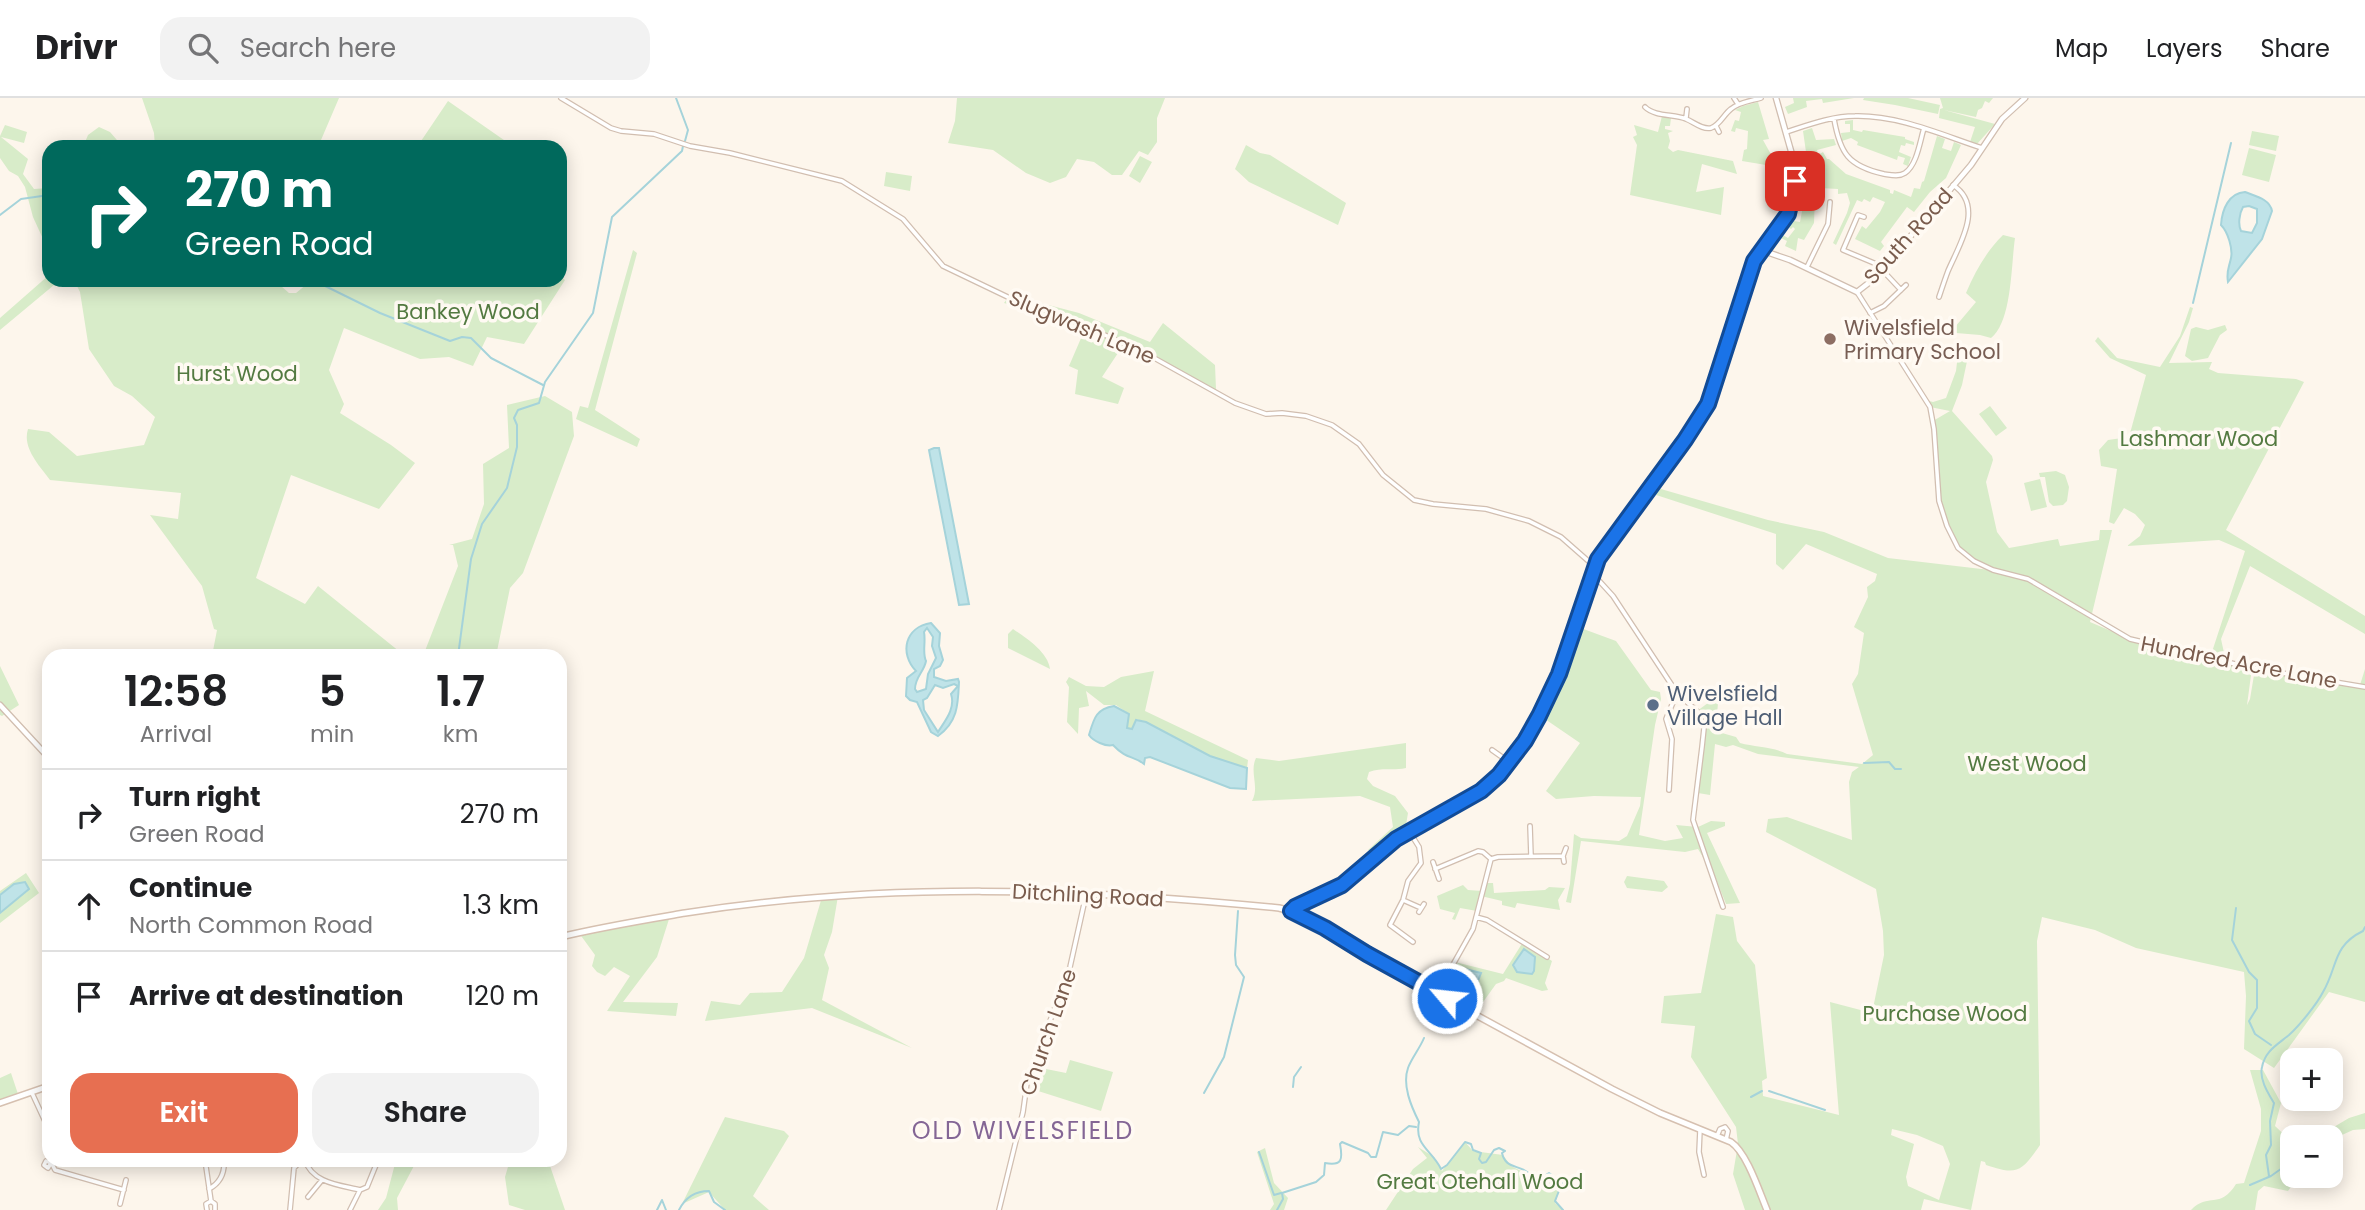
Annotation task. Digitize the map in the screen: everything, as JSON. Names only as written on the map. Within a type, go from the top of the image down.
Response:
[{"type":"main road","name":"Ditchling Road","points":[[567,936],[658,918],[773,901],[933,891],[1043,891],[1279,908],[1325,928],[1367,954],[1612,1089],[1726,1140]]},
{"type":"main road","points":[[0,1103],[42,1089]]},
{"type":"main road","points":[[1726,1140],[1738,1147],[1767,1210]]},
{"type":"street","name":"Slugwash Lane","points":[[561,98],[621,131],[654,134],[690,146],[730,153],[842,181],[903,219],[943,266],[1016,301],[1051,311],[1147,354],[1234,403],[1266,414],[1306,416],[1332,425],[1359,444],[1383,475],[1414,500],[1486,509],[1529,521],[1561,537],[1594,566]]},
{"type":"street","points":[[1734,98],[1738,104]]},
{"type":"street","points":[[1645,116],[1647,109],[1686,118],[1710,128],[1716,126],[1726,113],[1738,104],[1761,98]]},
{"type":"street","points":[[1291,911],[1342,885],[1378,852],[1409,831],[1481,791],[1509,762],[1539,716],[1555,684],[1594,566],[1703,412],[1710,398],[1751,268],[1786,217],[1792,201],[1794,171],[1776,98]]},
{"type":"street","name":"South Road","points":[[1761,250],[1857,292],[1883,272],[2002,119],[2025,98]]},
{"type":"street","points":[[1686,118],[1687,109]]},
{"type":"street","points":[[1786,132],[1833,119],[1864,116],[1924,128],[1982,148]]},
{"type":"street","points":[[1833,119],[1838,143],[1849,160],[1867,169],[1894,175],[1901,175],[1909,168],[1924,128]]},
{"type":"street","points":[[1716,126],[1719,132]]},
{"type":"street","points":[[1939,297],[1968,223],[1966,198],[1953,185]]},
{"type":"street","points":[[1807,268],[1828,224],[1830,202]]},
{"type":"street","points":[[1864,217],[1858,215],[1843,250],[1874,263],[1901,290]]},
{"type":"street","points":[[1870,313],[1884,306],[1906,285]]},
{"type":"street","name":"Hundred Acre Lane","points":[[1857,292],[1930,407],[1939,501],[1958,548],[1974,561],[1993,570],[2028,579],[2130,639],[2252,668],[2365,687]]},
{"type":"street","points":[[1592,573],[1613,596],[1677,693],[1697,710],[1704,728],[1699,790],[1693,820],[1723,907]]},
{"type":"street","points":[[1669,790],[1672,739],[1666,719],[1677,693]]},
{"type":"street","points":[[0,705],[42,750]]},
{"type":"street","points":[[1492,750],[1509,762]]},
{"type":"street","points":[[1530,826],[1531,856]]},
{"type":"street","points":[[1409,831],[1419,847],[1421,863],[1408,881],[1403,900],[1390,925],[1413,942]]},
{"type":"street","points":[[1564,862],[1566,848]]},
{"type":"street","points":[[1436,869],[1478,852],[1483,852],[1491,859]]},
{"type":"street","points":[[1491,859],[1563,856]]},
{"type":"street","points":[[1437,993],[1473,929],[1491,859]]},
{"type":"street","points":[[1433,862],[1439,879]]},
{"type":"street","name":"Church Lane","points":[[999,1210],[1023,1112],[1027,1083],[1070,967],[1086,895]]},
{"type":"street","points":[[1403,900],[1421,908]]},
{"type":"street","points":[[1476,917],[1487,920],[1547,957]]},
{"type":"street","points":[[1541,954],[1545,948]]},
{"type":"street","points":[[32,1093],[42,1115]]},
{"type":"street","points":[[1717,1136],[1720,1129],[1725,1127],[1728,1131],[1726,1140]]},
{"type":"street","points":[[1700,1130],[1699,1169],[1704,1175]]},
{"type":"street","points":[[53,1167],[55,1170],[124,1190]]},
{"type":"street","points":[[206,1167],[208,1189],[215,1210]]},
{"type":"street","points":[[208,1189],[218,1184],[224,1167]]},
{"type":"street","points":[[290,1210],[294,1167]]},
{"type":"street","points":[[309,1167],[322,1180],[360,1190],[367,1187],[375,1167]]},
{"type":"street","points":[[120,1204],[126,1180]]},
{"type":"street","points":[[308,1197],[322,1180]]},
{"type":"street","points":[[350,1210],[360,1190]]},
{"type":"street","points":[[207,1210],[206,1205],[211,1201]]},
{"type":"green space","points":[[142,98],[339,98],[321,140],[154,140]]},
{"type":"green space","points":[[957,98],[1165,98],[1157,118],[1157,142],[1148,155],[1139,151],[1122,175],[1112,175],[1094,162],[1077,159],[1066,177],[1050,183],[1026,173],[993,150],[948,143],[955,121]]},
{"type":"green space","points":[[1793,98],[1854,98],[1823,103],[1822,99],[1806,101],[1807,107],[1788,114],[1785,107],[1794,103]]},
{"type":"green space","points":[[1908,98],[1940,105],[1938,114],[1863,100]]},
{"type":"green space","points":[[1940,98],[1993,98],[1989,103],[1985,101],[1976,117],[1944,110],[1995,124],[1977,144],[1970,142],[1975,127],[1939,118],[1940,109],[1943,108]]},
{"type":"green space","points":[[448,101],[504,140],[422,140]]},
{"type":"green space","points":[[1758,102],[1769,139],[1763,140],[1778,167],[1742,161],[1744,150],[1747,149],[1748,131],[1736,128],[1735,132],[1731,131],[1735,120],[1739,121],[1741,112],[1735,110]]},
{"type":"green space","points":[[1662,116],[1671,118],[1670,126],[1665,126],[1665,129],[1673,131],[1668,133],[1668,148],[1673,152],[1678,150],[1733,161],[1737,174],[1702,164],[1696,192],[1724,187],[1721,215],[1630,195],[1637,145],[1633,137],[1637,135],[1634,125],[1658,132]]},
{"type":"green space","points":[[1853,120],[1853,130],[1905,137],[1914,142],[1914,145],[1901,145],[1899,152],[1911,157],[1908,166],[1903,164],[1905,158],[1898,156],[1897,160],[1857,145],[1858,142],[1851,138],[1842,141],[1841,133],[1850,132],[1850,124],[1845,124],[1845,121]]},
{"type":"green space","points":[[5,125],[27,132],[24,143],[1,137],[28,159],[23,174],[34,189],[42,188],[42,237],[33,217],[25,187],[0,158],[0,136]]},
{"type":"green space","points":[[99,127],[110,132],[117,140],[86,140]]},
{"type":"green space","points":[[1812,128],[1816,140],[1834,139],[1836,145],[1817,150],[1818,155],[1823,152],[1827,159],[1846,174],[1890,190],[1890,193],[1893,194],[1894,190],[1911,197],[1914,188],[1920,189],[1924,181],[1937,136],[1945,139],[1942,148],[1951,151],[1954,142],[1961,145],[1946,178],[1914,212],[1907,207],[1881,242],[1884,246],[1880,251],[1855,239],[1862,226],[1866,229],[1885,202],[1873,197],[1870,202],[1857,200],[1836,245],[1833,243],[1850,203],[1847,193],[1838,194],[1838,189],[1820,188],[1821,197],[1815,197],[1814,223],[1804,240],[1798,238],[1796,251],[1785,246],[1787,241],[1779,237],[1773,250],[1768,248],[1768,244],[1777,232],[1788,238],[1795,229],[1784,224],[1787,220],[1800,222],[1809,173],[1803,131]]},
{"type":"green space","points":[[2252,131],[2279,136],[2276,151],[2249,145]]},
{"type":"green space","points":[[1246,145],[1270,155],[1346,203],[1338,225],[1249,182],[1235,169]]},
{"type":"green space","points":[[2249,148],[2276,155],[2269,182],[2242,175]]},
{"type":"green space","points":[[1140,156],[1152,162],[1140,183],[1129,176]]},
{"type":"green space","points":[[886,172],[912,176],[910,191],[884,186]]},
{"type":"green space","points":[[2003,235],[2015,238],[2007,306],[1998,330],[1991,338],[1956,333],[1955,327],[1976,302],[1966,293],[1986,255]]},
{"type":"green space","points":[[633,250],[637,253],[595,410],[640,439],[637,447],[576,419],[580,406],[588,408]]},
{"type":"green space","points":[[42,281],[42,287],[52,287],[0,330],[0,318]]},
{"type":"green space","name":"Hurst Wood","points":[[78,287],[282,287],[289,293],[296,293],[303,287],[561,287],[524,344],[487,337],[473,366],[449,357],[420,359],[344,328],[329,370],[344,404],[340,413],[415,463],[379,509],[291,475],[256,578],[305,604],[318,586],[396,649],[213,649],[217,630],[214,629],[202,586],[150,515],[178,519],[181,493],[50,480],[27,443],[28,429],[49,432],[77,456],[144,445],[155,417],[132,396],[114,386],[89,349]]},
{"type":"green space","points":[[1010,295],[1079,313],[1150,342],[1163,323],[1215,365],[1215,392],[1167,363],[1124,344],[1102,377],[1124,388],[1118,404],[1075,394],[1078,370],[1069,366],[1085,329],[1050,315],[1004,303]]},
{"type":"green space","points":[[2190,307],[2193,308],[2189,322],[2169,363],[2212,362],[2209,369],[2218,373],[2296,379],[2304,382],[2226,530],[2365,616],[2365,634],[2250,566],[2221,639],[2226,662],[2252,668],[2247,705],[2255,669],[2360,685],[2365,669],[2365,1002],[2329,992],[2288,1048],[2280,1048],[2280,1060],[2274,1068],[2244,1049],[2244,972],[2136,948],[2095,930],[2042,917],[2037,941],[2040,1145],[2023,1166],[2005,1170],[1981,1161],[1971,1210],[1924,1199],[1921,1210],[1745,1210],[1733,1174],[1738,1144],[1736,1127],[1691,1057],[1695,1026],[1661,1023],[1664,996],[1701,993],[1716,914],[1733,917],[1737,941],[1755,965],[1767,1078],[1762,1081],[1763,1096],[1839,1115],[1830,1002],[1872,1013],[1884,955],[1883,931],[1876,889],[1766,832],[1768,819],[1787,817],[1852,840],[1849,782],[1852,772],[1859,767],[1758,754],[1733,745],[1726,747],[1715,744],[1710,795],[1698,793],[1704,728],[1697,711],[1719,695],[1715,731],[1736,737],[1740,743],[1787,754],[1862,764],[1873,755],[1852,684],[1858,674],[1864,633],[1854,627],[1868,597],[1867,587],[1875,581],[1877,574],[1806,544],[1783,570],[1776,564],[1776,534],[1650,493],[1654,487],[1768,520],[1824,532],[1888,558],[1990,570],[1958,548],[1944,522],[1938,488],[1933,421],[1950,411],[1930,407],[1926,400],[1933,402],[1946,398],[1956,371],[1959,345],[1970,347],[1962,385],[1952,411],[1992,456],[1986,482],[1997,532],[2009,548],[2058,539],[2060,546],[2099,540],[2100,530],[2112,530],[2090,622],[2130,639],[2210,658],[2245,551],[2219,540],[2127,546],[2140,536],[2145,525],[2135,514],[2124,508],[2114,524],[2109,522],[2117,469],[2101,466],[2099,450],[2108,440],[2129,437],[2146,375],[2110,358],[2095,341],[2098,337],[2117,358],[2160,367],[2180,336]],"holes":[[[1892,1129],[1917,1135],[1943,1146],[1950,1164],[1939,1200],[1908,1186],[1906,1177],[1914,1144],[1891,1135]]]},
{"type":"green space","points":[[2225,325],[2227,330],[2220,335],[2208,358],[2192,361],[2185,356],[2191,329],[2196,327],[2208,330]]},
{"type":"green space","points":[[545,396],[572,412],[574,436],[523,573],[510,588],[497,649],[426,649],[458,566],[453,545],[449,545],[472,539],[484,504],[483,464],[509,448],[507,405]]},
{"type":"green space","points":[[1990,406],[2007,428],[1996,436],[1979,414]]},
{"type":"green space","points":[[2056,471],[2065,475],[2069,487],[2067,501],[2063,505],[2053,506],[2049,502],[2045,477],[2040,477],[2039,473]]},
{"type":"green space","points":[[2040,479],[2047,507],[2031,511],[2024,483]]},
{"type":"green space","points":[[1578,627],[1616,641],[1651,690],[1660,692],[1639,835],[1665,841],[1683,838],[1676,825],[1698,827],[1711,821],[1725,822],[1725,826],[1707,833],[1740,903],[1726,904],[1716,879],[1698,849],[1685,852],[1581,841],[1571,903],[1566,902],[1574,834],[1581,838],[1619,841],[1627,836],[1641,797],[1594,796],[1556,799],[1546,791],[1580,743],[1542,717],[1569,656]]},
{"type":"green space","points":[[1013,629],[1041,651],[1050,669],[1008,648],[1008,634]]},
{"type":"green space","points":[[0,666],[19,705],[2,716],[0,715]]},
{"type":"green space","points":[[1154,671],[1145,711],[1248,760],[1247,768],[1210,756],[1146,722],[1136,719],[1132,729],[1126,728],[1129,714],[1116,705],[1104,705],[1086,691],[1089,706],[1079,708],[1078,734],[1067,722],[1069,687],[1066,682],[1069,677],[1086,686],[1104,687],[1121,677]]},
{"type":"green space","points":[[1406,743],[1406,768],[1369,772],[1367,779],[1373,786],[1395,796],[1408,813],[1406,825],[1371,852],[1368,850],[1393,827],[1390,807],[1360,796],[1252,801],[1256,758],[1279,761]]},
{"type":"green space","points":[[26,873],[39,893],[0,923],[0,891]]},
{"type":"green space","points":[[1627,876],[1664,881],[1668,887],[1662,892],[1627,888],[1624,882]]},
{"type":"green space","points":[[1484,883],[1493,883],[1494,893],[1545,890],[1549,887],[1565,888],[1558,900],[1560,910],[1517,903],[1515,908],[1502,905],[1502,901],[1481,896],[1477,911],[1460,908],[1455,920],[1452,919],[1455,913],[1440,909],[1437,896],[1463,885],[1468,890],[1482,891]]},
{"type":"green space","points":[[838,896],[832,932],[824,955],[829,968],[822,1000],[912,1048],[812,1008],[705,1021],[711,1001],[740,1005],[750,993],[782,992],[804,958],[822,897]]},
{"type":"green space","points":[[670,916],[657,957],[623,1002],[678,1003],[676,1016],[607,1011],[630,976],[614,967],[605,976],[597,972],[592,966],[595,955],[579,933]]},
{"type":"green space","points":[[1523,942],[1552,961],[1545,983],[1548,990],[1542,991],[1506,978],[1496,984],[1478,1009],[1439,988],[1455,962],[1503,974]],"holes":[[[1524,950],[1535,957],[1532,974],[1517,972],[1513,965]]]},
{"type":"green space","points":[[1070,1060],[1113,1072],[1101,1111],[1035,1090],[1038,1080],[1031,1077],[1034,1070],[1046,1069],[1066,1073]]},
{"type":"green space","points":[[2250,1070],[2263,1070],[2280,1101],[2275,1126],[2280,1131],[2280,1188],[2290,1188],[2288,1191],[2264,1186],[2258,1191],[2255,1210],[2191,1210],[2203,1202],[2225,1196],[2236,1184],[2244,1183],[2261,1131],[2261,1109]]},
{"type":"green space","points":[[11,1073],[19,1097],[0,1103],[0,1078]]},
{"type":"green space","points":[[2365,1113],[2365,1129],[2343,1135],[2343,1125],[2337,1125]]},
{"type":"green space","points":[[725,1117],[784,1131],[789,1136],[753,1196],[769,1210],[725,1210],[709,1192],[682,1204]]},
{"type":"green space","name":"Great Otehall Wood","points":[[1465,1142],[1473,1151],[1503,1155],[1511,1166],[1539,1180],[1549,1176],[1562,1184],[1555,1203],[1563,1210],[1386,1210],[1413,1169],[1427,1158],[1418,1147],[1434,1157],[1442,1171]]},
{"type":"green space","points":[[1265,1148],[1274,1183],[1288,1198],[1284,1210],[1270,1210],[1274,1204],[1257,1152]]},
{"type":"green space","points":[[394,1167],[413,1167],[397,1198],[398,1210],[378,1210],[386,1198]]},
{"type":"green space","points":[[508,1167],[550,1167],[565,1210],[525,1210],[509,1205],[505,1177]]},
{"type":"water","points":[[2245,192],[2262,198],[2272,211],[2262,239],[2228,282],[2231,250],[2228,236],[2221,225],[2227,203],[2239,193]],"holes":[[[2243,207],[2257,209],[2257,223],[2252,233],[2241,231],[2239,219]]]},
{"type":"water","points":[[939,448],[969,604],[959,605],[929,450]]},
{"type":"water","points":[[931,623],[940,633],[939,646],[943,660],[940,666],[934,669],[934,677],[946,681],[958,679],[959,682],[953,719],[938,736],[931,732],[917,702],[906,696],[907,678],[916,671],[908,656],[907,642],[910,635],[922,625]],"holes":[[[927,628],[933,637],[932,646],[936,658],[928,674],[926,689],[917,692],[916,681],[926,661],[924,632]],[[954,684],[958,686],[951,694],[951,710],[938,732],[924,710],[923,700],[935,685],[943,688]]]},
{"type":"water","points":[[1114,706],[1129,714],[1127,728],[1132,729],[1136,720],[1146,722],[1210,756],[1247,768],[1246,789],[1230,788],[1150,757],[1145,758],[1144,764],[1122,753],[1113,745],[1097,741],[1089,735],[1094,719],[1103,709]]},
{"type":"water","points":[[25,882],[29,889],[0,913],[0,895],[14,884]]},
{"type":"water","points":[[1524,949],[1535,957],[1532,974],[1517,972],[1513,965]]},
{"type":"water","points":[[1465,969],[1481,973],[1471,999],[1459,989]]},
{"type":"waterway","points":[[676,98],[688,130],[685,141]]},
{"type":"waterway","points":[[2193,303],[2231,143]]},
{"type":"waterway","points":[[459,649],[471,559],[482,524],[507,488],[517,447],[517,425],[514,418],[518,410],[539,403],[545,382],[593,313],[612,217],[682,151],[683,146]]},
{"type":"waterway","points":[[0,215],[21,199],[42,196]]},
{"type":"waterway","points":[[327,287],[380,313],[450,341],[462,337],[471,338],[491,358],[543,385]]},
{"type":"waterway","points":[[1864,763],[1889,762],[1895,769],[1901,769]]},
{"type":"waterway","points":[[2236,908],[2232,940],[2249,972],[2257,980],[2257,1008],[2249,1021],[2255,1034],[2271,1045]]},
{"type":"waterway","points":[[1204,1093],[1224,1057],[1244,977],[1236,965],[1235,955],[1238,911]]},
{"type":"waterway","points":[[2269,1176],[2266,1155],[2271,1145],[2270,1121],[2274,1103],[2263,1081],[2261,1072],[2264,1061],[2272,1049],[2293,1031],[2312,1009],[2328,983],[2341,950],[2365,927]]},
{"type":"waterway","points":[[1424,1038],[1408,1068],[1407,1088],[1419,1122],[1421,1142],[1441,1169],[1465,1142],[1481,1153],[1479,1159],[1482,1163],[1499,1148],[1505,1151],[1502,1153],[1503,1157],[1510,1164],[1539,1179],[1549,1173],[1562,1183],[1555,1201],[1563,1210]]},
{"type":"waterway","points":[[1293,1087],[1294,1077],[1301,1067]]},
{"type":"waterway","points":[[1751,1097],[1762,1091]]},
{"type":"waterway","points":[[1769,1091],[1825,1110]]},
{"type":"waterway","points":[[1277,1210],[1283,1199],[1282,1193],[1316,1182],[1324,1175],[1325,1163],[1335,1164],[1340,1161],[1342,1142],[1376,1157],[1383,1132],[1398,1135],[1409,1126],[1416,1127]]},
{"type":"waterway","points":[[1259,1152],[1274,1195],[1281,1193]]},
{"type":"waterway","points":[[2250,1185],[2280,1170]]},
{"type":"waterway","points":[[679,1210],[691,1196],[709,1191],[714,1202],[725,1210]]},
{"type":"waterway","points":[[657,1210],[662,1200],[666,1210]]},
{"type":"place","name":"Wivelsfield Primary School","points":[[1830,339]]},
{"type":"place","name":"Wivelsfield Village Hall","points":[[1653,705]]},
{"type":"district","name":"OLD WIVELSFIELD","points":[[1023,1130]]},
{"type":"route","points":[[1447,998],[1291,911],[1342,885],[1396,839],[1481,791],[1499,775],[1525,741],[1559,674],[1594,566],[1708,404],[1754,261],[1788,214],[1795,181]]},
{"type":"park label","name":"Bankey Wood","points":[[468,311]]},
{"type":"park label","name":"Lashmar Wood","points":[[2199,438]]},
{"type":"park label","name":"West Wood","points":[[2027,763]]},
{"type":"park label","name":"Purchase Wood","points":[[1945,1013]]}]
